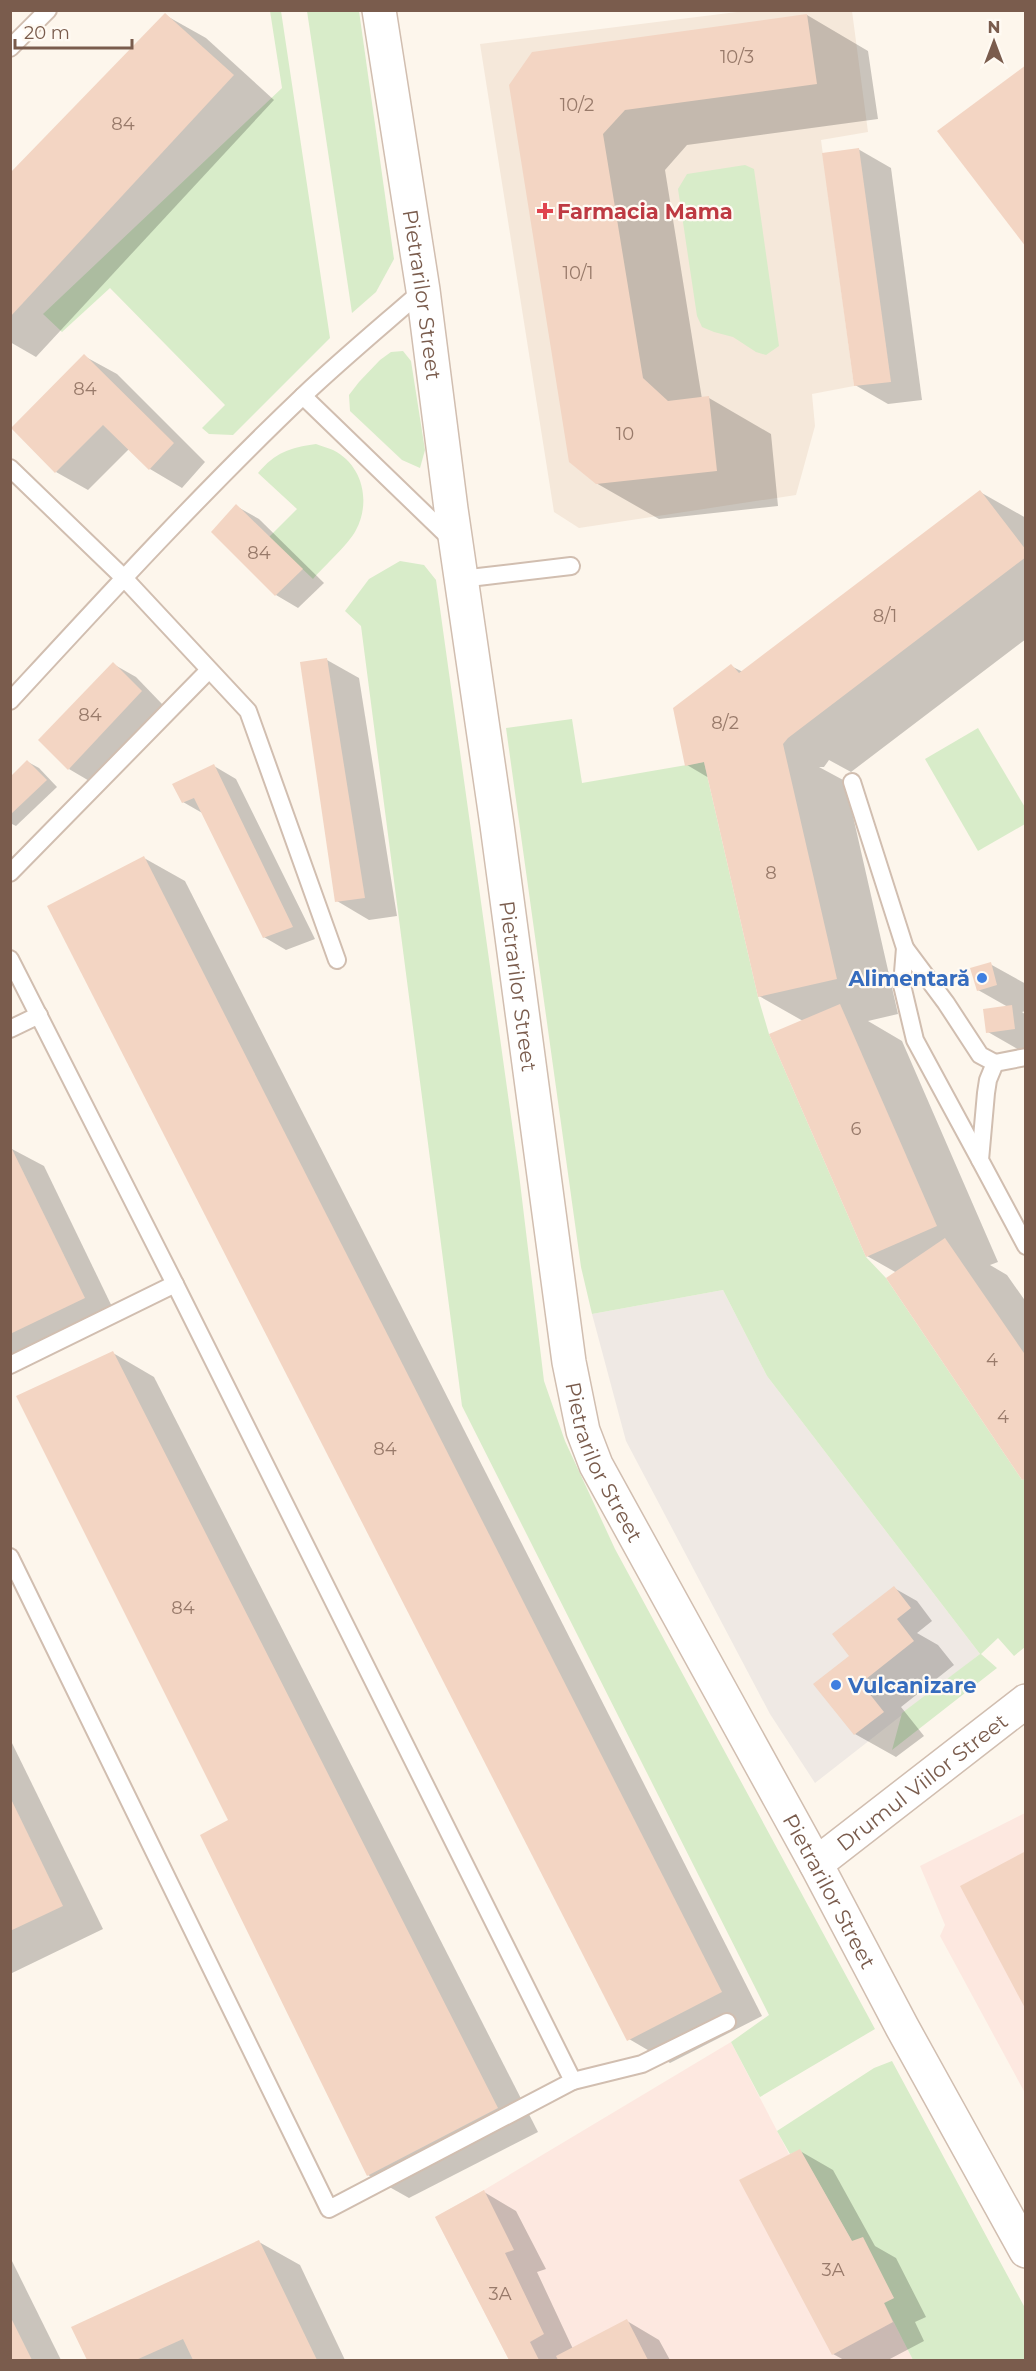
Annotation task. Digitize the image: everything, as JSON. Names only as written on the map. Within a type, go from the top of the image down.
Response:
[{"type":"street","name":"Pietrarilor Street","points":[[379,10],[423,290],[571,1372],[583,1431],[596,1465],[1026,2251]]},
{"type":"street","name":"Drumul Viilor Street","points":[[816,1864],[1026,1701]]},
{"type":"lane","points":[[10,48],[48,10]]},
{"type":"lane","points":[[10,701],[124,578],[303,396],[423,290]]},
{"type":"lane","points":[[303,396],[456,544]]},
{"type":"lane","points":[[10,468],[124,578],[248,711],[338,960]]},
{"type":"lane","points":[[461,579],[571,566]]},
{"type":"lane","points":[[10,873],[210,670]]},
{"type":"lane","points":[[852,782],[905,948],[946,1003],[980,1055],[995,1063],[1026,1057]]},
{"type":"lane","points":[[905,948],[902,986],[915,1040],[1026,1246]]},
{"type":"lane","points":[[10,959],[573,2081]]},
{"type":"lane","points":[[10,1029],[39,1015]]},
{"type":"lane","points":[[980,1160],[988,1080],[995,1063]]},
{"type":"lane","points":[[10,1365],[175,1284]]},
{"type":"lane","points":[[10,1557],[329,2210],[573,2081],[642,2064],[727,2022]]},
{"type":"shaded area","points":[[745,11],[852,11],[868,132],[821,140],[854,386],[812,394],[815,426],[796,495],[579,528],[554,512],[480,44]]},
{"type":"shaded area","points":[[723,1290],[767,1376],[980,1654],[815,1783],[770,1714],[626,1441],[592,1314]]},
{"type":"shaded area","points":[[1025,1813],[1025,2093],[940,1936],[945,1925],[920,1866]]},
{"type":"shaded area","points":[[731,2042],[789,2154],[800,2149],[851,2241],[894,2298],[884,2303],[913,2360],[509,2360],[435,2217]]},
{"type":"green space","points":[[270,11],[281,11],[330,338],[233,435],[209,434],[202,428],[225,405],[110,288],[62,332],[43,314],[282,88]]},
{"type":"green space","points":[[307,11],[359,11],[394,259],[376,292],[352,313]]},
{"type":"green space","points":[[745,165],[754,169],[779,346],[766,355],[756,352],[733,337],[702,327],[697,316],[678,189],[687,174]]},
{"type":"green space","points":[[403,351],[411,361],[425,450],[420,468],[402,460],[350,411],[349,395],[359,382],[391,352]]},
{"type":"green space","points":[[316,444],[333,450],[351,465],[361,485],[363,508],[361,519],[352,536],[313,579],[269,537],[297,509],[258,473],[271,460],[284,452]]},
{"type":"green space","points":[[400,561],[424,565],[436,580],[519,1174],[544,1381],[565,1441],[615,1549],[875,2029],[760,2097],[731,2042],[769,2015],[462,1406],[361,626],[345,611],[369,579]]},
{"type":"green space","points":[[572,719],[582,783],[704,762],[758,997],[769,1034],[866,1257],[886,1278],[1022,1480],[1025,1478],[1025,1647],[1014,1656],[998,1638],[981,1654],[997,1668],[892,1750],[902,1713],[980,1654],[767,1376],[723,1290],[592,1314],[581,1267],[506,728]]},
{"type":"green space","points":[[978,728],[1026,809],[1025,824],[978,851],[925,759]]},
{"type":"green space","points":[[892,2061],[1025,2308],[1025,2360],[913,2360],[884,2303],[894,2298],[852,2241],[800,2150],[790,2154],[777,2131],[874,2068]]},
{"type":"building","points":[[165,13],[234,75],[10,317],[10,173]]},
{"type":"building","points":[[807,14],[817,84],[625,110],[603,134],[643,378],[668,401],[709,396],[717,471],[596,484],[569,462],[509,85],[532,52]]},
{"type":"building","points":[[1026,65],[1026,247],[937,131]]},
{"type":"building","points":[[859,148],[891,382],[854,386],[822,153]]},
{"type":"building","points":[[84,354],[174,443],[149,470],[103,425],[55,473],[11,428]]},
{"type":"building","points":[[980,490],[1026,550],[1026,557],[783,744],[837,979],[758,997],[704,762],[685,766],[673,708],[731,664],[739,673]]},
{"type":"building","points":[[236,504],[303,569],[275,596],[211,532]]},
{"type":"building","points":[[327,658],[365,898],[335,902],[300,662]]},
{"type":"building","points":[[113,662],[142,691],[68,770],[38,740]]},
{"type":"building","points":[[27,760],[47,780],[10,815],[10,777]]},
{"type":"building","points":[[214,764],[293,927],[263,938],[194,798],[182,803],[172,784]]},
{"type":"building","points":[[144,856],[722,1992],[627,2041],[47,906]]},
{"type":"building","points":[[991,962],[997,985],[977,991],[970,968]]},
{"type":"building","points":[[840,1004],[937,1226],[866,1257],[769,1034]]},
{"type":"building","points":[[1012,1005],[1015,1029],[986,1033],[983,1009]]},
{"type":"building","points":[[10,1145],[85,1298],[10,1334]]},
{"type":"building","points":[[945,1238],[1026,1356],[1026,1478],[1022,1480],[886,1278]]},
{"type":"building","points":[[113,1351],[498,2108],[367,2176],[200,1835],[228,1820],[16,1396]]},
{"type":"building","points":[[894,1586],[911,1608],[897,1619],[914,1641],[861,1683],[884,1712],[854,1735],[813,1684],[849,1656],[832,1634]]},
{"type":"building","points":[[10,1797],[63,1906],[10,1931]]},
{"type":"building","points":[[1026,1851],[1026,2010],[960,1886]]},
{"type":"building","points":[[800,2149],[852,2241],[863,2237],[894,2298],[884,2303],[893,2322],[832,2355],[739,2180]]},
{"type":"building","points":[[484,2190],[514,2250],[505,2253],[544,2334],[530,2342],[539,2360],[509,2360],[435,2217]]},
{"type":"building","points":[[259,2240],[317,2360],[193,2360],[183,2339],[136,2360],[87,2360],[71,2327]]},
{"type":"building","points":[[10,2316],[32,2360],[10,2360]]},
{"type":"building","points":[[627,2319],[648,2360],[558,2360],[556,2356]]},
{"type":"place","name":"Farmacia Mama","points":[[545,211]]},
{"type":"place","name":"Alimentară","points":[[982,978]]},
{"type":"place","name":"Vulcanizare","points":[[836,1685]]}]
